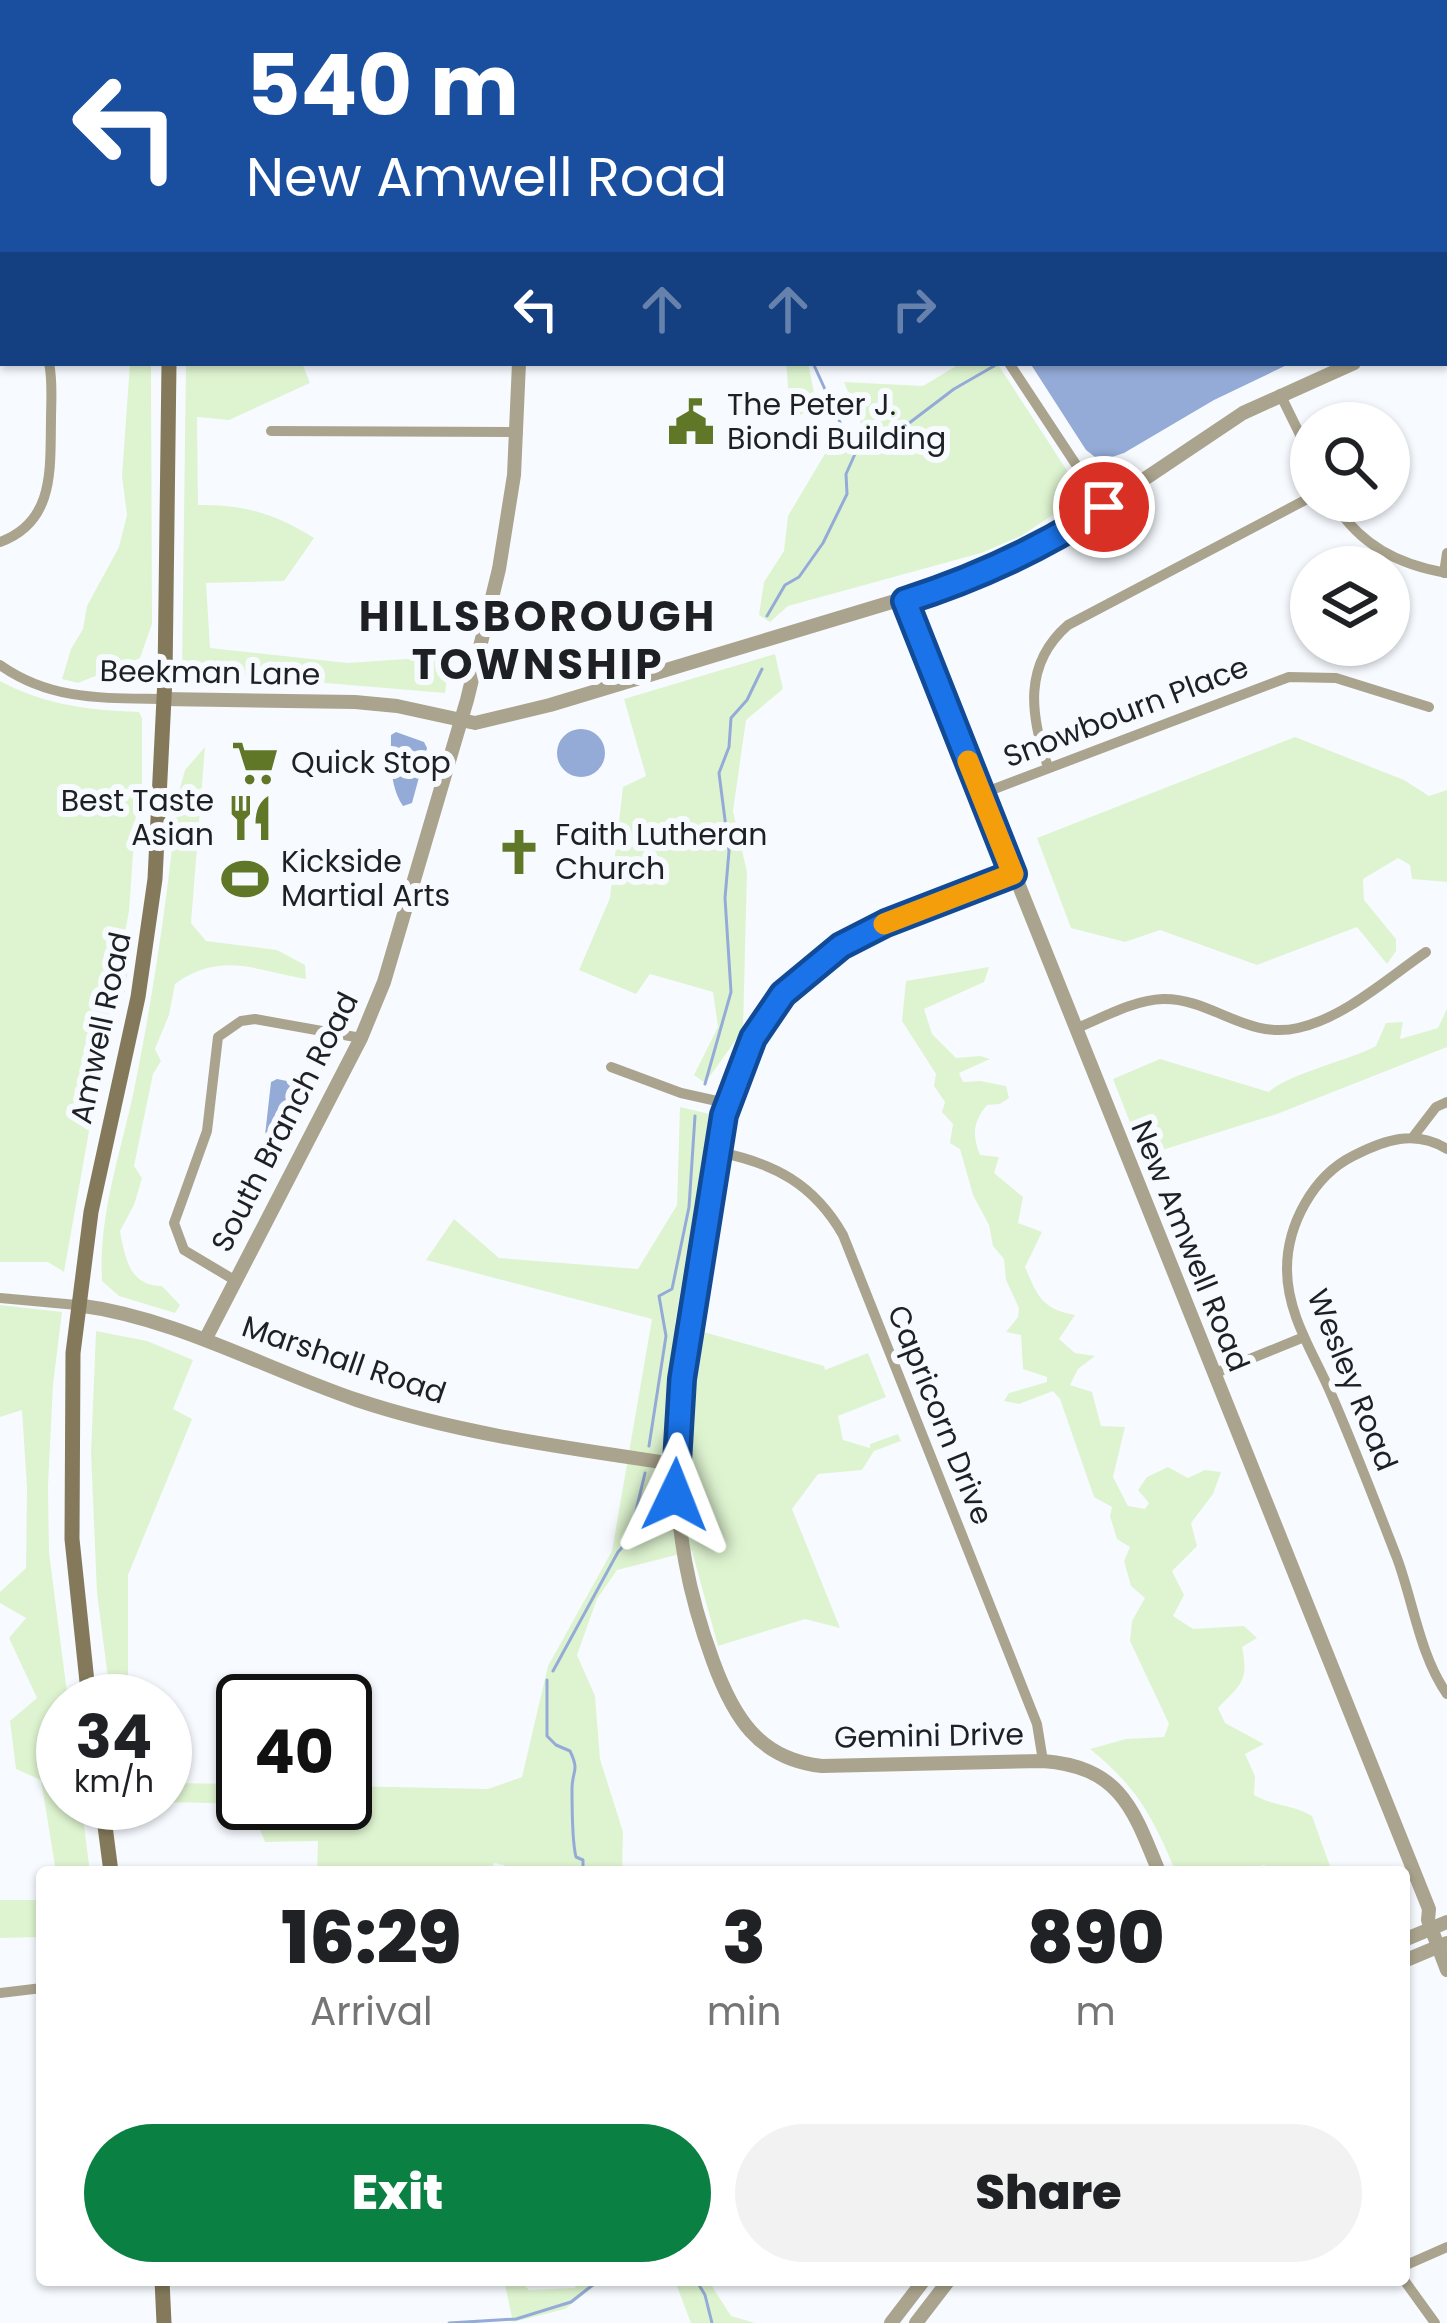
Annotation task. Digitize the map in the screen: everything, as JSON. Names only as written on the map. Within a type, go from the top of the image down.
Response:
[{"type":"main road","name":"Amwell Road","points":[[86,1674],[70,1483],[77,1305],[100,1163],[149,928],[164,699],[169,366]]},
{"type":"main road","points":[[106,1830],[110,1866]]},
{"type":"main road","points":[[162,2286],[164,2323]]},
{"type":"street","points":[[0,542],[26,527],[46,500],[49,366]]},
{"type":"street","name":"South Branch Road","points":[[206,1340],[361,1038],[384,982],[502,554],[518,432],[519,366]]},
{"type":"street","points":[[1011,366],[1104,507]]},
{"type":"street","name":"Beekman Lane","points":[[0,665],[30,684],[60,694],[355,702],[397,706],[459,722],[496,720],[988,573],[1044,545],[1200,440],[1280,394],[1347,366]]},
{"type":"street","points":[[1280,394],[1290,414]]},
{"type":"street","points":[[271,430],[518,432]]},
{"type":"street","points":[[1048,767],[1033,704],[1034,678],[1052,638],[1068,625],[1290,508]]},
{"type":"street","points":[[1352,522],[1369,543],[1399,561],[1445,573],[1447,553]]},
{"type":"street","name":"New Amwell Road","points":[[905,601],[1429,1909],[1442,1927],[1447,1970]]},
{"type":"street","name":"Snowbourn Place","points":[[981,794],[1289,676],[1336,678],[1429,707]]},
{"type":"street","name":"Gemini Drive","points":[[1013,874],[864,933],[819,961],[783,994],[761,1024],[726,1103],[682,1379],[675,1464],[677,1520],[688,1586],[726,1697],[756,1739],[781,1755],[822,1766],[1042,1761],[1085,1769],[1120,1792],[1137,1817],[1157,1866]]},
{"type":"street","points":[[1075,1030],[1134,1005],[1165,999],[1192,1003],[1259,1029],[1296,1029],[1335,1012],[1426,952]]},
{"type":"street","points":[[236,1281],[184,1250],[174,1222],[207,1131],[218,1037],[230,1026],[255,1019],[361,1038]]},
{"type":"street","points":[[611,1067],[681,1093],[726,1103]]},
{"type":"street","name":"Wesley Road","points":[[1447,1102],[1436,1107],[1412,1137],[1372,1146],[1345,1160],[1304,1205],[1288,1250],[1287,1272],[1289,1295],[1304,1337],[1371,1493],[1432,1666],[1447,1694]]},
{"type":"street","points":[[1412,1137],[1447,1149]]},
{"type":"street","name":"Capricorn Drive","points":[[718,1152],[784,1172],[819,1201],[843,1235],[1028,1702],[1042,1761]]},
{"type":"street","name":"Marshall Road","points":[[0,1298],[149,1318],[275,1370],[393,1411],[675,1464]]},
{"type":"street","points":[[1213,1374],[1304,1337]]},
{"type":"street","points":[[1410,1938],[1442,1927]]},
{"type":"street","points":[[1410,1958],[1442,1945]]},
{"type":"street","points":[[0,1993],[36,1989]]},
{"type":"street","points":[[1410,2263],[1447,2247]]},
{"type":"street","points":[[891,2323],[919,2286]]},
{"type":"street","points":[[916,2323],[944,2286]]},
{"type":"street","points":[[1407,2286],[1435,2323]]},
{"type":"green space","points":[[130,366],[151,366],[152,624],[140,658],[78,683],[62,679],[83,629],[87,606],[119,547],[127,515],[122,476]]},
{"type":"green space","points":[[186,366],[303,366],[310,383],[229,420],[197,417],[198,505],[259,512],[314,538],[284,581],[206,583],[210,648],[348,663],[450,656],[445,693],[182,671]]},
{"type":"green space","points":[[786,366],[809,366],[817,408],[795,417]]},
{"type":"green space","points":[[956,366],[999,366],[1083,495],[1021,536],[981,553],[788,606],[770,622],[759,615],[764,582],[784,551],[788,516],[826,452],[868,441],[844,382],[923,386]]},
{"type":"green space","points":[[775,654],[783,689],[746,720],[733,811],[747,872],[743,1030],[705,1083],[694,1075],[718,1027],[713,992],[650,974],[636,994],[579,970],[610,898],[623,787],[646,776],[624,699]]},
{"type":"green space","points":[[0,681],[50,701],[139,712],[142,718],[142,786],[138,784],[129,911],[119,966],[128,970],[123,1001],[112,1002],[64,1272],[48,1262],[0,1262]]},
{"type":"green space","points":[[1295,737],[1404,780],[1429,796],[1447,790],[1447,882],[1412,879],[1410,865],[1398,858],[1363,879],[1364,900],[1396,939],[1396,951],[1387,964],[1357,927],[1257,965],[1160,930],[1125,942],[1071,928],[1037,838]]},
{"type":"green space","points":[[205,747],[191,923],[206,941],[277,950],[305,965],[306,979],[223,966],[175,984],[155,1049],[161,1061],[153,1074],[134,1166],[142,1178],[120,1231],[130,1268],[142,1281],[162,1286],[180,1305],[175,1313],[119,1296],[102,1281],[102,1255],[149,1009],[178,795],[185,770]]},
{"type":"green space","points":[[989,967],[984,982],[924,1009],[932,1034],[956,1058],[990,1059],[959,1073],[963,1082],[1006,1086],[1009,1098],[987,1105],[979,1117],[977,1148],[980,1155],[999,1157],[994,1173],[1023,1197],[1018,1223],[1042,1232],[1025,1267],[1043,1300],[1075,1315],[1059,1339],[1075,1353],[1095,1356],[1078,1369],[1070,1385],[1092,1392],[1101,1426],[1125,1427],[1113,1477],[1128,1506],[1145,1509],[1149,1503],[1138,1490],[1147,1477],[1168,1467],[1188,1478],[1205,1470],[1221,1472],[1213,1494],[1191,1523],[1197,1546],[1172,1571],[1184,1595],[1173,1616],[1193,1629],[1244,1626],[1257,1638],[1242,1647],[1241,1682],[1218,1708],[1225,1723],[1264,1744],[1245,1754],[1255,1776],[1254,1795],[1312,1816],[1330,1866],[1173,1866],[1142,1804],[1090,1749],[1126,1739],[1164,1737],[1169,1724],[1130,1641],[1132,1621],[1145,1598],[1131,1586],[1124,1561],[1130,1547],[1117,1539],[1112,1507],[1094,1497],[1060,1399],[1053,1391],[1019,1404],[1004,1401],[1009,1393],[1047,1382],[1047,1377],[1023,1369],[1021,1335],[1006,1332],[1019,1308],[1006,1280],[1004,1259],[993,1246],[989,1225],[973,1195],[960,1149],[950,1143],[953,1124],[942,1112],[945,1102],[934,1086],[936,1074],[902,1021],[906,981]]},
{"type":"green space","points":[[1447,1009],[1447,1047],[1277,1114],[1143,1156],[1113,1079],[1160,1059],[1269,1092],[1289,1079],[1376,1046],[1386,1023],[1403,1022],[1400,1039],[1438,1028]]},
{"type":"green space","points":[[680,1107],[710,1114],[675,1324],[825,1370],[868,1353],[886,1397],[838,1416],[843,1440],[870,1448],[898,1434],[901,1441],[874,1451],[862,1470],[818,1474],[792,1509],[840,1628],[805,1619],[718,1646],[692,1551],[617,1570],[597,1599],[577,1655],[595,1696],[600,1759],[623,1832],[622,1866],[317,1866],[318,1841],[265,1842],[260,1830],[372,1830],[372,1787],[488,1789],[522,1777],[548,1666],[612,1551],[652,1319],[426,1260],[454,1219],[499,1258],[638,1269],[677,1205]]},
{"type":"green space","points":[[0,1305],[62,1312],[48,1486],[49,1552],[65,1674],[36,1674],[36,1696],[9,1638],[26,1618],[0,1603],[0,1592],[26,1568],[22,1410],[0,1417]]},
{"type":"green space","points":[[96,1331],[147,1341],[193,1360],[173,1409],[192,1419],[128,1575],[128,1674],[108,1674],[97,1593],[91,1453]]},
{"type":"green space","points":[[36,1699],[36,1778],[16,1769],[10,1721]]},
{"type":"green space","points":[[192,1783],[216,1784],[216,1803],[192,1803]]},
{"type":"green space","points":[[49,1830],[85,1830],[89,1866],[55,1866]]},
{"type":"green space","points":[[0,1900],[36,1900],[36,1937],[0,1938]]},
{"type":"green space","points":[[505,2286],[529,2290],[595,2286],[565,2309],[513,2322]]},
{"type":"green space","points":[[677,2286],[712,2286],[731,2316],[755,2323],[691,2323]]},
{"type":"water","points":[[1032,366],[1285,366],[1214,400],[1124,453],[1100,461],[1086,450]]},
{"type":"water","points":[[581,729],[598,736],[605,753],[598,770],[581,777],[564,770],[557,753],[564,736]]},
{"type":"water","points":[[396,732],[424,742],[427,748],[412,803],[403,806],[392,772],[391,735]]},
{"type":"water","points":[[277,1079],[304,1090],[278,1155],[263,1153],[271,1082]]},
{"type":"waterway","points":[[814,366],[854,453]]},
{"type":"waterway","points":[[767,616],[785,585],[799,577],[823,543],[847,494],[846,474],[855,454],[900,430],[994,366]]},
{"type":"waterway","points":[[705,1084],[731,992],[725,898],[729,851],[719,773],[729,747],[731,718],[747,700],[762,669]]},
{"type":"waterway","points":[[649,1446],[666,1336],[659,1296],[672,1289],[689,1207],[695,1116]]},
{"type":"waterway","points":[[553,1671],[629,1540],[645,1473]]},
{"type":"waterway","points":[[547,1680],[547,1736],[570,1751],[575,1763],[573,1833],[576,1857],[583,1860],[583,1866]]},
{"type":"waterway","points":[[449,2323],[516,2319],[571,2302],[591,2286]]},
{"type":"waterway","points":[[700,2286],[712,2323]]},
{"type":"slow traffic","points":[[884,924],[1013,874],[968,761]]},
{"type":"place","name":"The Peter J. Biondi Building","points":[[691,422]]},
{"type":"place","name":"Quick Stop","points":[[255,763]]},
{"type":"place","name":"Best Taste Asian","points":[[250,818]]},
{"type":"place","name":"Faith Lutheran Church","points":[[519,852]]},
{"type":"place","name":"Kickside Martial Arts","points":[[245,879]]},
{"type":"district","name":"HILLSBOROUGH TOWNSHIP","points":[[538,640]]},
{"type":"route","points":[[675,1495],[682,1379],[726,1103],[753,1038],[783,994],[841,946],[886,923],[1013,874],[905,601],[988,573],[1104,507]]}]
